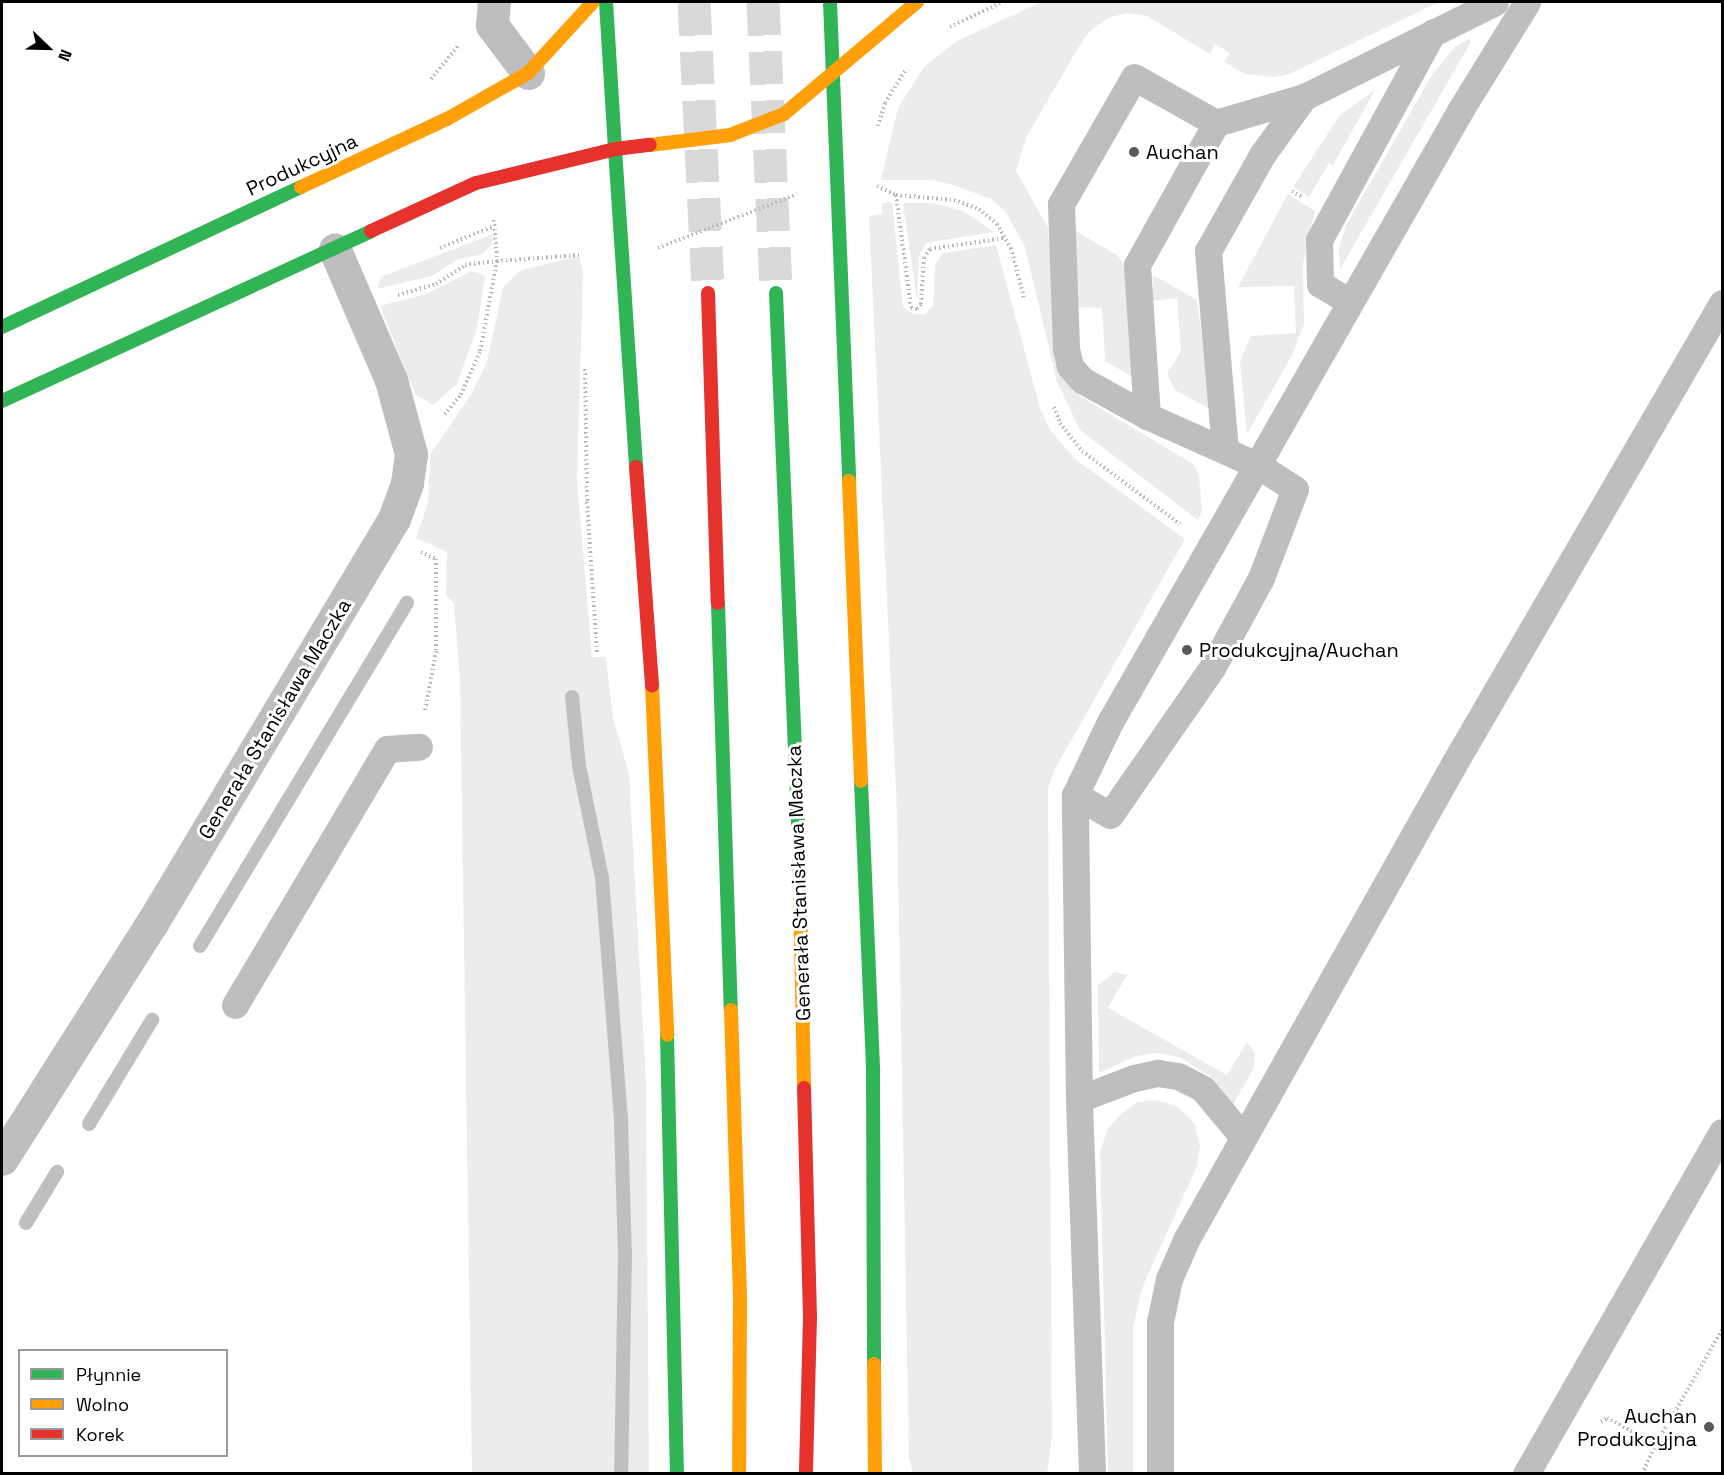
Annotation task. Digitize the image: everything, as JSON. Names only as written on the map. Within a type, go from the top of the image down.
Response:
[{"type":"main road","name":"Produkcyjna","points":[[2,327],[447,119],[528,74],[593,2]]},
{"type":"main road","points":[[606,2],[619,248],[656,734],[672,1171],[677,1473]]},
{"type":"main road","points":[[830,2],[873,1072],[875,1473]]},
{"type":"main road","points":[[2,401],[335,250],[476,183],[615,148],[730,135],[784,114],[834,75],[917,2]]},
{"type":"main road","points":[[708,293],[740,1299],[739,1473]]},
{"type":"main road","name":"Generała Stanisława Maczka","points":[[776,293],[798,819],[810,1317],[806,1473]]},
{"type":"street","points":[[494,2],[492,25],[528,74]]},
{"type":"street","name":"Generała Stanisława Maczka","points":[[2,1159],[152,923],[386,535],[406,483],[411,454],[391,381],[335,250]]},
{"type":"lane","points":[[1147,416],[1137,265],[1216,123],[1304,97],[1433,32],[1509,3]]},
{"type":"lane","points":[[1092,1473],[1079,1099],[1075,795],[1110,722],[1259,466],[1350,302],[1509,3]]},
{"type":"lane","points":[[1350,302],[1320,284],[1319,240],[1433,32]]},
{"type":"lane","points":[[1075,795],[1110,815],[1213,666],[1261,578],[1295,489],[1259,466],[1147,416],[1090,385],[1070,366],[1066,348],[1061,204],[1134,77],[1216,123]]},
{"type":"lane","points":[[1225,450],[1208,251],[1262,155],[1304,97]]},
{"type":"lane","points":[[1160,1473],[1160,1322],[1169,1280],[1203,1206],[1722,303]]},
{"type":"lane","points":[[235,1005],[387,749],[418,747]]},
{"type":"lane","points":[[1079,1099],[1134,1078],[1158,1073],[1178,1076],[1203,1089],[1243,1137]]},
{"type":"lane","points":[[1526,1473],[1722,1132]]},
{"type":"path","points":[[948,28],[1002,2]]},
{"type":"path","points":[[877,129],[885,103],[909,64]]},
{"type":"path","points":[[619,248],[649,251],[812,188],[872,183],[896,195],[936,198]]},
{"type":"path","points":[[896,195],[911,308],[921,304],[924,258],[930,249],[1005,238]]},
{"type":"path","points":[[411,454],[460,396],[472,375],[480,352],[497,261],[495,226]]},
{"type":"path","points":[[351,283],[378,294],[398,295],[436,284],[465,265],[585,255],[586,263]]},
{"type":"path","points":[[586,357],[587,490],[597,654]]},
{"type":"path","points":[[386,535],[436,559],[436,651],[427,699]]},
{"type":"path","points":[[1644,1470],[1656,1444],[1722,1330]]},
{"type":"path","points":[[1598,1424],[1607,1418],[1656,1444]]},
{"type":"shaded area","points":[[1041,2],[1439,2],[1289,74],[1274,77],[1245,74],[1224,62],[1230,53],[1215,44],[1210,54],[1147,16],[1127,13],[1108,18],[1090,31],[1078,48],[1027,136],[1016,171],[1048,228],[1058,365],[1080,396],[1193,464],[1199,475],[1202,511],[1198,520],[1080,430],[1057,382],[1025,247],[1006,212],[991,199],[954,185],[932,180],[881,180],[898,108],[924,67],[957,41]]},
{"type":"shaded area","points":[[1469,39],[1471,42],[1340,269],[1339,249],[1346,225],[1432,75],[1455,47]]},
{"type":"shaded area","points":[[1375,90],[1333,165],[1329,163],[1309,197],[1293,187],[1340,115]]},
{"type":"shaded area","points":[[1288,194],[1315,211],[1303,264],[1304,324],[1291,357],[1247,434],[1240,361],[1251,336],[1296,333],[1294,286],[1238,287]]},
{"type":"shaded area","points":[[892,202],[903,307],[913,314],[925,314],[933,306],[935,265],[943,253],[996,245],[1040,408],[1050,430],[1074,458],[1185,539],[1055,769],[1048,789],[1052,1437],[1047,1473],[913,1473],[909,1458],[897,812],[869,216],[882,214],[882,203]]},
{"type":"shaded area","points":[[903,203],[933,203],[963,211],[994,232],[926,243],[919,256],[917,301]]},
{"type":"shaded area","points":[[1074,230],[1117,255],[1124,264],[1135,378],[1105,361],[1102,308],[1078,307]]},
{"type":"shaded area","points":[[493,234],[492,244],[483,254],[459,259],[432,276],[377,289],[381,277]]},
{"type":"shaded area","points":[[579,256],[583,272],[577,481],[592,657],[606,657],[613,718],[629,774],[646,1083],[649,1473],[472,1473],[460,681],[454,603],[446,595],[447,552],[416,538],[428,503],[430,455],[472,393],[487,362],[503,287],[521,270]]},
{"type":"shaded area","points":[[472,271],[485,276],[477,328],[457,384],[433,405],[415,394],[380,306],[426,294]]},
{"type":"shaded area","points":[[1153,275],[1197,300],[1212,410],[1175,390],[1167,374],[1181,351],[1177,298],[1153,301]]},
{"type":"shaded area","points":[[1115,972],[1127,975],[1108,1008],[1227,1075],[1247,1042],[1255,1053],[1254,1067],[1232,1107],[1213,1078],[1179,1057],[1158,1053],[1136,1056],[1099,1073],[1098,985]]},
{"type":"shaded area","points":[[1157,1100],[1178,1107],[1194,1123],[1200,1145],[1197,1166],[1142,1288],[1133,1327],[1133,1473],[1108,1473],[1100,1152],[1108,1129],[1120,1115],[1137,1102]]},
{"type":"waterway","points":[[200,946],[407,603]]},
{"type":"waterway","points":[[572,697],[579,766],[602,878],[621,1122],[625,1253],[621,1474]]},
{"type":"waterway","points":[[89,1124],[152,1020]]},
{"type":"waterway","points":[[26,1223],[57,1172]]},
{"type":"tunnel","points":[[694,2],[708,293]]},
{"type":"tunnel","points":[[763,2],[776,293]]},
{"type":"traffic: fast","points":[[606,2],[615,149]]},
{"type":"traffic: fast","points":[[830,2],[849,481]]},
{"type":"traffic: fast","points":[[615,149],[636,467]]},
{"type":"traffic: fast","points":[[2,327],[301,187]]},
{"type":"traffic: fast","points":[[2,401],[371,231]]},
{"type":"traffic: fast","points":[[776,293],[799,846]]},
{"type":"traffic: fast","points":[[718,603],[731,1010]]},
{"type":"traffic: fast","points":[[861,781],[873,1072],[874,1364]]},
{"type":"traffic: fast","points":[[667,1035],[677,1474]]},
{"type":"traffic: slow","points":[[301,187],[447,119],[528,73],[593,2]]},
{"type":"traffic: slow","points":[[650,145],[730,135],[784,114],[917,2]]},
{"type":"traffic: slow","points":[[849,481],[861,781]]},
{"type":"traffic: slow","points":[[652,685],[667,1035]]},
{"type":"traffic: slow","points":[[799,846],[804,1088]]},
{"type":"traffic: slow","points":[[731,1010],[740,1299],[739,1474]]},
{"type":"traffic: slow","points":[[874,1364],[875,1474]]},
{"type":"traffic: jam","points":[[371,231],[476,183],[615,149],[650,145]]},
{"type":"traffic: jam","points":[[708,293],[718,603]]},
{"type":"traffic: jam","points":[[636,467],[652,685]]},
{"type":"traffic: jam","points":[[804,1088],[810,1317],[806,1474]]},
{"type":"place","name":"Auchan","points":[[1134,152]]},
{"type":"place","name":"Produkcyjna/Auchan","points":[[1187,650]]},
{"type":"place","name":"Auchan Produkcyjna","points":[[1709,1427]]}]
